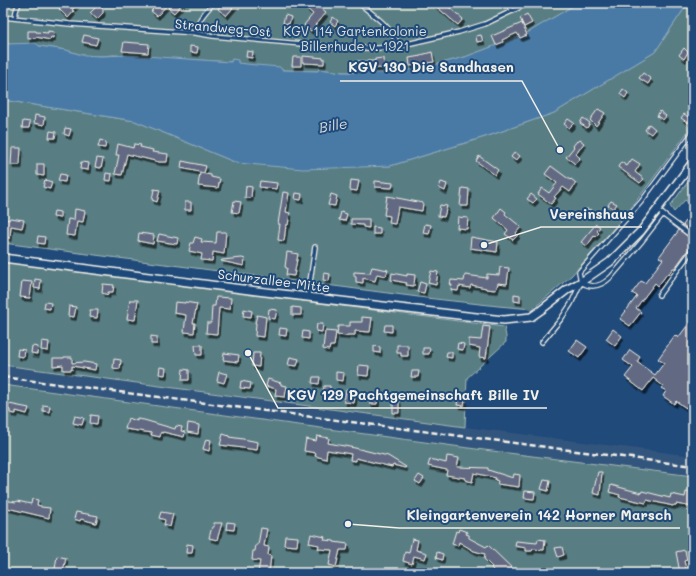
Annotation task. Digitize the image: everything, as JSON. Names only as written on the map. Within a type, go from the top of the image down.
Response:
[{"type":"street","name":"Schurzallee-Mitte","points":[[3,258],[257,291],[504,320],[531,317],[568,289],[610,262],[660,212],[693,162]]},
{"type":"lane","points":[[15,18],[19,3]]},
{"type":"lane","points":[[195,33],[197,23],[213,3]]},
{"type":"lane","points":[[359,3],[392,32],[398,45]]},
{"type":"lane","points":[[507,3],[513,11]]},
{"type":"lane","name":"Strandweg-Ost","points":[[3,17],[70,24],[195,33],[213,36],[346,48],[379,48],[470,30],[530,3]]},
{"type":"lane","points":[[542,342],[567,311],[580,282],[579,272],[641,202],[693,132]]},
{"type":"lane","points":[[580,282],[590,286],[602,284],[612,276],[642,241],[660,212],[693,237]]},
{"type":"lane","points":[[308,296],[315,247]]},
{"type":"lane","points":[[659,295],[693,249]]},
{"type":"shaded area","points":[[3,365],[693,456],[693,476],[476,449],[3,385]]},
{"type":"green space","name":"KGV 114 Gartenkolonie Billerhude v. 1921","points":[[3,3],[578,3],[527,33],[465,57],[423,68],[385,73],[342,72],[319,69],[319,71],[282,70],[237,63],[232,59],[232,62],[114,55],[100,56],[82,55],[66,50],[39,46],[6,44],[6,47],[3,47]]},
{"type":"green space","points":[[688,3],[693,3],[693,125],[626,215],[572,275],[532,309],[426,298],[3,243],[3,100],[135,121],[237,163],[390,166],[488,136],[554,113],[655,52]]},
{"type":"green space","points":[[693,175],[693,206],[685,200],[674,212],[670,206]]},
{"type":"green space","points":[[3,262],[504,327],[506,342],[467,378],[465,427],[3,365]]},
{"type":"green space","points":[[3,385],[476,449],[693,476],[693,573],[3,573]]},
{"type":"water","name":"Bille","points":[[578,3],[688,3],[655,52],[554,113],[488,136],[390,166],[303,169],[237,163],[135,121],[3,100],[3,47],[6,47],[6,44],[36,43],[39,46],[66,50],[82,55],[130,55],[231,62],[232,59],[238,60],[238,63],[280,67],[282,70],[318,71],[319,69],[342,72],[385,73],[423,68],[465,57],[527,33]]},
{"type":"building","points":[[64,3],[78,3],[68,18],[59,9]]},
{"type":"building","points":[[157,3],[169,3],[157,16],[151,11]]},
{"type":"building","points":[[172,3],[183,3],[174,13],[168,8]]},
{"type":"building","points":[[222,3],[237,3],[226,16],[218,9]]},
{"type":"building","points":[[304,3],[314,3],[326,13],[311,31],[304,25],[313,14],[306,8],[308,6]]},
{"type":"building","points":[[432,3],[444,3],[463,19],[458,25]]},
{"type":"building","points":[[98,5],[103,9],[103,13],[97,19],[90,13]]},
{"type":"building","points":[[527,14],[532,23],[524,27],[520,18]]},
{"type":"building","points":[[285,15],[291,17],[289,24],[283,23]]},
{"type":"building","points":[[333,17],[338,21],[335,26],[330,22]]},
{"type":"building","points":[[522,23],[527,35],[520,38],[517,33],[502,40],[503,42],[496,45],[492,36]]},
{"type":"building","points":[[28,31],[48,33],[48,31],[54,32],[53,38],[51,37],[50,40],[36,37],[28,39]]},
{"type":"building","points":[[84,35],[98,38],[96,45],[82,42]]},
{"type":"building","points":[[481,35],[483,41],[477,42],[476,36]]},
{"type":"building","points":[[124,42],[149,44],[148,53],[122,51]]},
{"type":"building","points":[[190,46],[198,47],[197,53],[190,52]]},
{"type":"building","points":[[684,48],[688,52],[684,59],[679,55]]},
{"type":"building","points":[[247,51],[253,52],[252,58],[246,57]]},
{"type":"building","points":[[432,52],[434,62],[410,66],[409,58]]},
{"type":"building","points":[[303,56],[324,58],[324,64],[303,63]]},
{"type":"building","points":[[293,57],[301,57],[301,66],[292,66]]},
{"type":"building","points":[[383,58],[385,68],[354,69],[354,63],[356,63],[356,61],[375,61],[375,59]]},
{"type":"building","points":[[643,73],[651,79],[648,84],[639,78]]},
{"type":"building","points":[[623,89],[628,93],[625,98],[620,94]]},
{"type":"building","points":[[598,109],[605,113],[596,126],[590,120]]},
{"type":"building","points":[[660,111],[666,116],[663,120],[657,116]]},
{"type":"building","points":[[684,114],[691,119],[688,123],[681,118]]},
{"type":"building","points":[[35,115],[45,117],[44,125],[34,123]]},
{"type":"building","points":[[583,118],[590,123],[587,128],[580,123]]},
{"type":"building","points":[[568,119],[574,123],[569,128],[564,124]]},
{"type":"building","points":[[23,121],[30,122],[29,128],[22,128]]},
{"type":"building","points":[[649,124],[655,129],[651,134],[645,130]]},
{"type":"building","points":[[65,128],[71,129],[69,136],[64,134]]},
{"type":"building","points":[[50,131],[56,132],[55,138],[49,138]]},
{"type":"building","points":[[100,140],[106,142],[105,148],[98,147]]},
{"type":"building","points":[[580,140],[584,143],[576,154],[580,158],[575,164],[566,157],[577,141],[578,142]]},
{"type":"building","points":[[118,144],[133,148],[134,144],[141,145],[140,147],[153,150],[152,152],[168,154],[167,162],[159,162],[127,154],[122,175],[115,174],[119,155],[116,155]]},
{"type":"building","points":[[12,148],[21,148],[20,165],[11,165]]},
{"type":"building","points":[[515,152],[520,156],[516,161],[511,157]]},
{"type":"building","points":[[479,156],[498,170],[495,175],[476,161]]},
{"type":"building","points":[[97,158],[103,159],[101,168],[95,167]]},
{"type":"building","points":[[632,159],[640,164],[635,172],[644,179],[640,183],[618,167],[621,162],[627,166]]},
{"type":"building","points":[[182,161],[206,166],[204,173],[181,168]]},
{"type":"building","points":[[81,162],[89,163],[88,170],[80,169]]},
{"type":"building","points":[[37,164],[44,164],[44,176],[37,175]]},
{"type":"building","points":[[551,166],[576,183],[570,192],[563,187],[554,197],[556,198],[551,204],[538,194],[542,188],[549,193],[557,183],[545,174]]},
{"type":"building","points":[[106,173],[112,174],[111,181],[105,180]]},
{"type":"building","points":[[200,173],[211,175],[211,177],[220,179],[218,188],[198,186]]},
{"type":"building","points":[[60,174],[66,175],[65,182],[58,181]]},
{"type":"building","points":[[45,180],[52,182],[50,189],[43,187]]},
{"type":"building","points":[[351,180],[359,181],[357,191],[350,190]]},
{"type":"building","points":[[260,181],[277,183],[276,189],[259,187]]},
{"type":"building","points":[[375,181],[393,183],[392,188],[375,187]]},
{"type":"building","points":[[441,182],[447,184],[445,191],[439,188]]},
{"type":"building","points":[[246,186],[252,187],[251,198],[245,198]]},
{"type":"building","points":[[462,188],[469,189],[468,206],[460,206]]},
{"type":"building","points":[[154,189],[160,190],[157,202],[152,200]]},
{"type":"building","points":[[283,192],[289,193],[286,212],[290,213],[288,225],[286,225],[284,241],[278,240],[280,224],[278,224]]},
{"type":"building","points":[[296,193],[302,194],[301,200],[295,199]]},
{"type":"building","points":[[331,194],[337,196],[335,206],[328,205]]},
{"type":"building","points":[[531,194],[537,199],[533,203],[527,199]]},
{"type":"building","points":[[387,196],[423,203],[422,211],[398,207],[395,224],[389,223],[390,216],[384,215]]},
{"type":"building","points":[[234,201],[241,202],[239,213],[232,212]]},
{"type":"building","points":[[611,201],[617,204],[613,209],[608,205]]},
{"type":"building","points":[[185,202],[191,202],[191,210],[185,210]]},
{"type":"building","points":[[440,205],[447,206],[444,217],[438,216]]},
{"type":"building","points":[[501,208],[506,212],[505,214],[521,227],[516,233],[518,235],[513,240],[505,234],[508,230],[494,218]]},
{"type":"building","points":[[75,209],[85,211],[83,222],[77,221],[75,236],[66,235],[68,219],[74,220]]},
{"type":"building","points":[[586,209],[592,210],[591,216],[585,215]]},
{"type":"building","points":[[54,211],[60,212],[60,218],[53,217]]},
{"type":"building","points":[[341,212],[347,214],[345,221],[339,220]]},
{"type":"building","points":[[458,217],[468,218],[467,229],[457,228]]},
{"type":"building","points":[[10,218],[24,220],[22,228],[11,226],[10,238],[3,237],[3,219],[9,220]]},
{"type":"building","points":[[688,218],[693,221],[693,233],[683,225]]},
{"type":"building","points":[[351,219],[369,219],[369,228],[363,227],[363,225],[351,224]]},
{"type":"building","points":[[425,224],[431,225],[429,234],[423,233]]},
{"type":"building","points":[[596,224],[600,227],[597,231],[599,233],[595,237],[594,236],[587,246],[581,242]]},
{"type":"building","points":[[373,227],[380,228],[380,234],[373,234]]},
{"type":"building","points":[[679,230],[693,240],[693,246],[690,247],[675,268],[673,268],[668,275],[667,274],[658,286],[655,283],[636,308],[641,312],[630,326],[620,319],[637,296],[632,293],[641,281],[645,283],[663,259],[659,257]]},
{"type":"building","points":[[217,232],[226,232],[224,254],[213,252],[212,261],[201,260],[202,254],[189,251],[191,243],[193,243],[195,237],[202,239],[201,242],[216,243]]},
{"type":"building","points":[[139,233],[154,235],[153,244],[138,241]]},
{"type":"building","points":[[159,234],[178,238],[177,244],[157,241]]},
{"type":"building","points":[[38,236],[45,237],[44,244],[37,243]]},
{"type":"building","points":[[471,237],[498,242],[497,252],[470,248]]},
{"type":"building","points":[[287,252],[298,254],[294,276],[286,275],[287,268],[285,267]]},
{"type":"building","points":[[245,259],[244,266],[221,261],[222,260]]},
{"type":"building","points":[[372,267],[388,270],[386,276],[377,274],[375,281],[363,278],[363,283],[356,282],[354,272],[370,273]]},
{"type":"building","points":[[500,267],[509,268],[507,284],[498,283],[496,290],[471,285],[470,288],[459,286],[458,291],[451,290],[451,280],[464,281],[465,275],[487,278],[487,274],[499,275]]},
{"type":"building","points":[[431,271],[438,272],[436,285],[428,283]]},
{"type":"building","points":[[324,273],[330,274],[329,281],[323,280]]},
{"type":"building","points":[[392,273],[407,276],[407,274],[415,275],[414,286],[391,280]]},
{"type":"building","points":[[35,279],[41,280],[40,289],[34,288]]},
{"type":"building","points":[[22,281],[32,282],[30,298],[20,297]]},
{"type":"building","points":[[420,282],[426,284],[424,293],[417,292]]},
{"type":"building","points":[[103,284],[114,285],[113,292],[108,292],[108,295],[102,293]]},
{"type":"building","points":[[514,294],[520,295],[520,302],[514,301]]},
{"type":"building","points":[[216,297],[231,298],[230,309],[219,308],[217,334],[206,333],[207,323],[211,323],[212,306],[215,306]]},
{"type":"building","points":[[130,300],[138,300],[135,320],[127,319]]},
{"type":"building","points":[[45,302],[51,303],[50,309],[44,308]]},
{"type":"building","points":[[175,302],[197,304],[193,323],[195,323],[194,333],[184,332],[186,315],[174,313]]},
{"type":"building","points":[[69,306],[76,307],[74,317],[68,316]]},
{"type":"building","points":[[292,307],[301,308],[301,315],[292,315]]},
{"type":"building","points":[[244,309],[252,311],[251,317],[243,316]]},
{"type":"building","points":[[269,309],[277,310],[275,319],[268,318]]},
{"type":"building","points":[[90,310],[98,310],[97,318],[89,317]]},
{"type":"building","points":[[257,315],[266,317],[264,337],[255,336],[255,323]]},
{"type":"building","points":[[362,317],[372,318],[370,332],[355,331],[355,335],[337,335],[338,326],[350,326],[350,322],[362,322]]},
{"type":"building","points":[[693,318],[693,398],[686,408],[676,401],[674,404],[663,396],[666,391],[661,388],[663,386],[653,378],[643,391],[625,377],[633,367],[623,360],[630,350],[640,357],[637,362],[655,375],[664,363],[658,359],[675,335],[678,338]]},
{"type":"building","points":[[317,324],[323,324],[322,332],[316,331]]},
{"type":"building","points":[[385,325],[392,325],[392,332],[384,331]]},
{"type":"building","points":[[483,326],[490,327],[486,358],[479,357],[480,348],[469,346],[469,339],[481,340]]},
{"type":"building","points":[[280,328],[287,329],[286,336],[279,335]]},
{"type":"building","points":[[613,329],[622,336],[615,346],[606,339]]},
{"type":"building","points":[[303,331],[309,332],[309,339],[302,338]]},
{"type":"building","points":[[325,331],[336,332],[334,346],[330,346],[329,350],[323,349]]},
{"type":"building","points":[[151,336],[157,337],[157,344],[151,344]]},
{"type":"building","points":[[577,340],[587,347],[579,358],[569,351]]},
{"type":"building","points":[[42,341],[49,342],[48,351],[41,350]]},
{"type":"building","points":[[458,343],[464,344],[463,350],[457,349]]},
{"type":"building","points":[[195,345],[202,345],[202,355],[196,355]]},
{"type":"building","points":[[397,345],[408,345],[408,356],[401,356],[401,353],[397,353]]},
{"type":"building","points":[[32,346],[38,347],[37,354],[31,353]]},
{"type":"building","points":[[374,346],[380,347],[380,353],[374,352]]},
{"type":"building","points":[[423,348],[430,348],[429,354],[423,354]]},
{"type":"building","points":[[18,349],[25,350],[24,357],[17,356]]},
{"type":"building","points":[[447,352],[452,352],[452,358],[446,357]]},
{"type":"building","points":[[224,353],[239,355],[238,362],[223,360]]},
{"type":"building","points":[[253,353],[260,353],[259,367],[252,366]]},
{"type":"building","points":[[72,357],[72,363],[84,362],[96,364],[95,370],[72,366],[72,370],[63,370],[63,365],[53,366],[53,358]]},
{"type":"building","points":[[290,357],[299,359],[297,366],[288,365]]},
{"type":"building","points":[[114,359],[121,360],[120,369],[113,368]]},
{"type":"building","points":[[359,365],[369,366],[368,376],[358,375]]},
{"type":"building","points":[[160,367],[166,368],[165,375],[159,374]]},
{"type":"building","points":[[183,369],[189,370],[189,380],[182,380]]},
{"type":"building","points":[[412,371],[419,371],[418,377],[411,377]]},
{"type":"building","points":[[219,372],[227,374],[224,383],[217,381]]},
{"type":"building","points":[[336,372],[344,373],[343,381],[336,380]]},
{"type":"building","points":[[313,377],[320,377],[319,384],[312,383]]},
{"type":"building","points":[[268,379],[287,386],[285,397],[275,396],[276,389],[266,386]]},
{"type":"building","points":[[241,381],[251,383],[250,389],[240,388]]},
{"type":"building","points":[[324,386],[330,386],[330,396],[323,396]]},
{"type":"building","points":[[346,390],[356,392],[354,403],[344,402]]},
{"type":"building","points":[[370,395],[378,396],[377,404],[370,404]]},
{"type":"building","points":[[458,398],[465,399],[464,406],[457,405]]},
{"type":"building","points":[[393,400],[399,400],[399,413],[393,413]]},
{"type":"building","points":[[9,404],[29,408],[27,414],[16,411],[16,414],[10,413],[10,410],[8,409]]},
{"type":"building","points":[[43,405],[50,406],[49,412],[43,411]]},
{"type":"building","points":[[91,415],[98,416],[97,424],[90,423]]},
{"type":"building","points":[[75,416],[84,418],[82,425],[73,423]]},
{"type":"building","points":[[128,418],[137,421],[137,419],[144,420],[175,429],[176,426],[182,427],[181,431],[185,432],[184,437],[161,432],[160,437],[151,435],[152,433],[125,429]]},
{"type":"building","points":[[188,423],[199,425],[198,434],[187,432]]},
{"type":"building","points":[[223,434],[229,437],[258,442],[257,450],[220,445]]},
{"type":"building","points":[[317,436],[329,438],[328,443],[388,456],[406,467],[393,465],[392,467],[356,458],[356,461],[350,460],[351,454],[327,450],[326,459],[315,456],[316,453],[304,451],[306,439],[316,441]]},
{"type":"building","points":[[206,439],[211,440],[209,451],[203,449]]},
{"type":"building","points":[[447,456],[459,458],[457,467],[488,468],[488,470],[513,478],[514,474],[520,475],[519,487],[497,484],[498,481],[495,480],[496,478],[474,473],[472,482],[465,480],[465,478],[446,475],[447,470],[428,466],[430,459],[446,463]]},
{"type":"building","points":[[598,472],[602,472],[600,495],[593,493]]},
{"type":"building","points":[[419,475],[424,478],[420,484],[415,481]]},
{"type":"building","points":[[544,480],[550,481],[548,491],[541,489]]},
{"type":"building","points":[[611,485],[641,493],[642,491],[670,498],[671,494],[685,497],[686,492],[693,493],[693,507],[676,504],[673,506],[647,500],[646,503],[619,497],[620,495],[609,492]]},
{"type":"building","points":[[525,491],[535,492],[534,499],[524,498]]},
{"type":"building","points":[[32,499],[38,500],[37,505],[41,507],[50,508],[49,518],[3,507],[3,500],[31,504]]},
{"type":"building","points":[[76,512],[98,516],[96,523],[81,519],[80,521],[74,519]]},
{"type":"building","points":[[161,512],[173,514],[170,527],[164,525],[165,520],[159,518]]},
{"type":"building","points":[[227,522],[235,523],[234,530],[226,529]]},
{"type":"building","points":[[214,523],[222,523],[217,540],[209,538],[212,527],[214,527]]},
{"type":"building","points":[[261,528],[267,529],[264,546],[269,547],[268,555],[271,556],[269,573],[258,573],[260,561],[252,560],[253,551],[255,551],[256,545],[258,545]]},
{"type":"building","points":[[459,529],[467,532],[466,534],[469,535],[469,538],[486,547],[488,545],[517,573],[496,573],[484,559],[485,554],[474,551],[459,542],[458,546],[452,544],[456,531],[458,532]]},
{"type":"building","points":[[311,534],[325,537],[324,540],[348,544],[347,550],[340,550],[336,567],[329,565],[332,550],[318,549],[319,545],[309,543]]},
{"type":"building","points":[[285,536],[298,537],[297,546],[284,545]]},
{"type":"building","points":[[412,539],[418,540],[416,550],[427,553],[425,559],[414,556],[412,564],[403,561],[405,552],[409,553]]},
{"type":"building","points":[[538,539],[545,540],[544,550],[533,549],[532,551],[526,551],[526,548],[515,546],[516,541],[537,543]]},
{"type":"building","points":[[187,544],[193,545],[192,553],[186,553]]},
{"type":"building","points":[[562,547],[564,555],[558,557],[555,548]]},
{"type":"building","points":[[685,550],[687,560],[684,561],[687,573],[680,573],[676,552]]},
{"type":"building","points":[[437,552],[443,554],[442,560],[436,558]]},
{"type":"building","points":[[57,556],[66,558],[63,571],[55,569]]},
{"type":"railway","points":[[3,377],[693,466]]},
{"type":"place","name":"KGV 130 Die Sandhasen","points":[[560,150]]},
{"type":"place","name":"Vereinshaus","points":[[484,245]]},
{"type":"place","name":"KGV 129 Pachtgemeinschaft Bille IV","points":[[248,353]]},
{"type":"place","name":"Kleingartenverein 142 Horner Marsch","points":[[348,524]]}]
